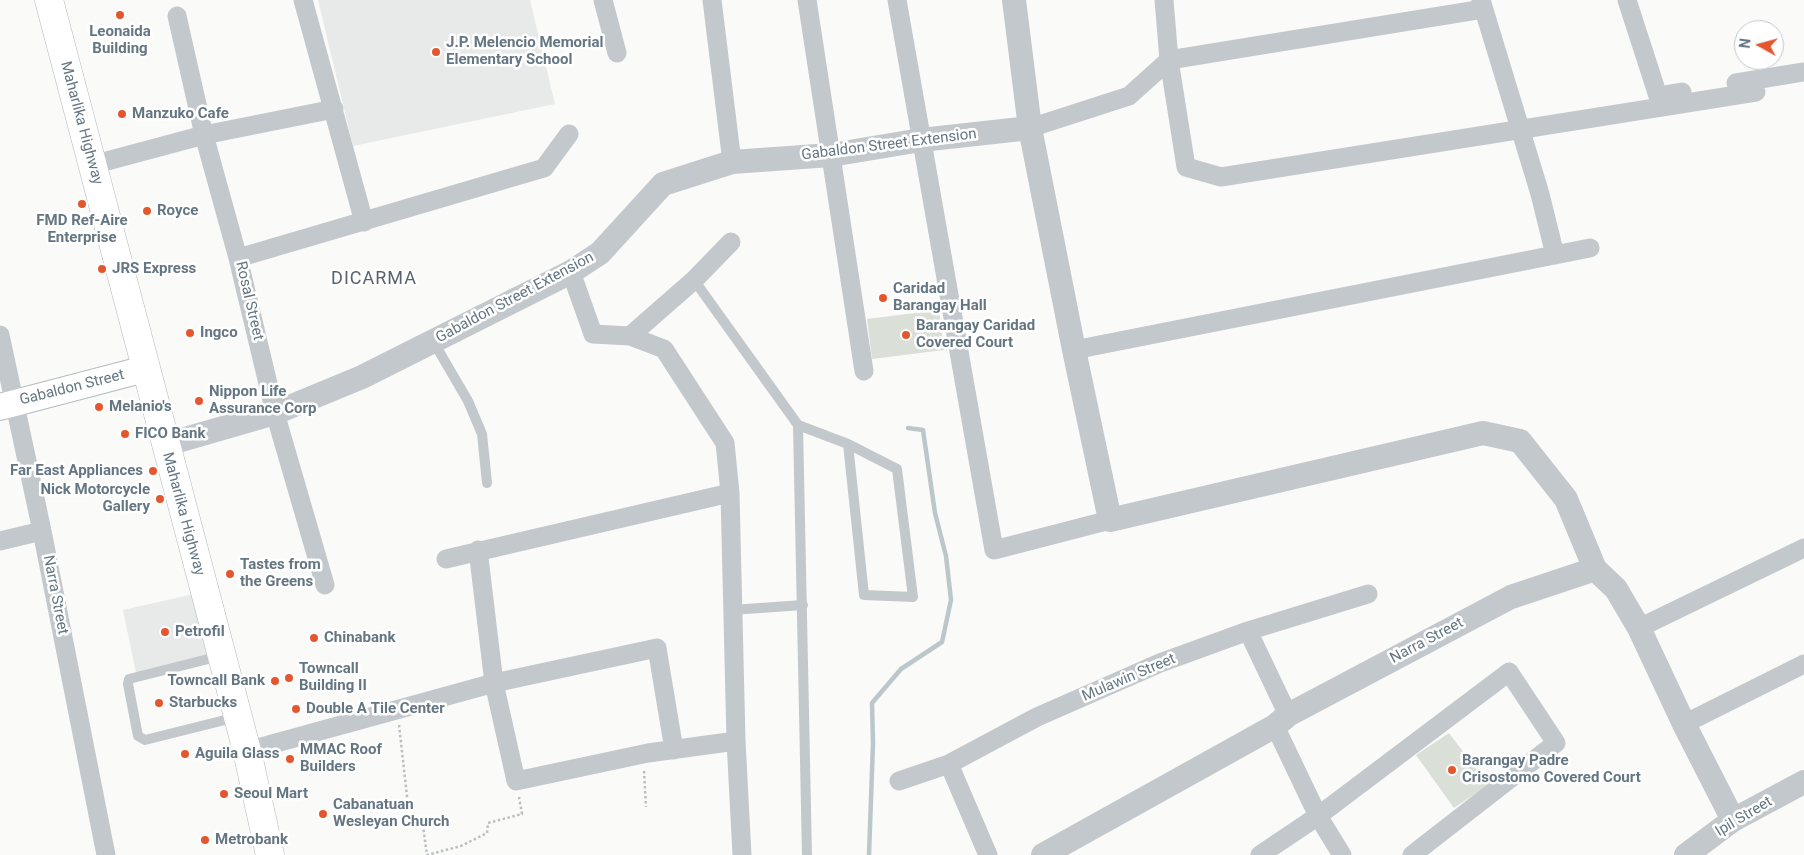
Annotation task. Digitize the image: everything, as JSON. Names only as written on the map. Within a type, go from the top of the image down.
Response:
[{"type":"main road","name":"Maharlika Highway","points":[[49,0],[144,369],[246,751],[270,855]]},
{"type":"main road","name":"Gabaldon Street","points":[[8,405],[144,369]]},
{"type":"street","points":[[303,0],[364,222]]},
{"type":"street","points":[[603,0],[617,53]]},
{"type":"street","points":[[712,0],[732,162]]},
{"type":"street","points":[[808,0],[864,371]]},
{"type":"street","points":[[897,0],[994,550],[1110,520],[1482,433],[1520,441],[1566,499],[1595,569],[1616,589],[1639,628],[1684,724],[1733,820]]},
{"type":"street","points":[[1014,0],[1030,128],[1110,520]]},
{"type":"street","points":[[1164,0],[1168,60],[1186,167],[1221,177],[1756,92]]},
{"type":"street","points":[[1627,0],[1658,96],[1804,72]]},
{"type":"street","points":[[1030,128],[1129,96],[1168,60],[1482,5],[1522,130],[1555,255]]},
{"type":"street","name":"Rosal Street","points":[[178,16],[204,135],[238,258],[275,413],[325,585]]},
{"type":"street","points":[[92,165],[204,135],[334,109]]},
{"type":"street","name":"Gabaldon Street Extension","points":[[164,445],[275,413],[362,377],[571,272],[600,254],[663,184],[732,162],[831,155],[921,140],[1030,128]]},
{"type":"street","points":[[238,258],[544,168],[569,134]]},
{"type":"street","points":[[630,336],[694,280],[731,242]]},
{"type":"street","points":[[1074,350],[1590,248]]},
{"type":"street","points":[[571,272],[594,334],[630,336],[664,349],[694,392],[725,443],[730,493],[736,741],[742,855]]},
{"type":"street","name":"Narra Street","points":[[0,335],[8,405],[42,531],[106,855]]},
{"type":"street","points":[[446,558],[730,493]]},
{"type":"street","points":[[0,541],[42,531]]},
{"type":"street","points":[[1639,628],[1804,548]]},
{"type":"street","points":[[478,550],[494,684],[516,781],[642,755],[736,741]]},
{"type":"street","name":"Narra Street","points":[[1043,855],[1281,721],[1511,597],[1595,569]]},
{"type":"street","name":"Mulawin Street","points":[[899,781],[949,764],[1037,717],[1160,663],[1248,631],[1368,594]]},
{"type":"street","points":[[1248,631],[1318,816],[1342,855]]},
{"type":"street","points":[[246,751],[494,684],[657,648],[674,750]]},
{"type":"street","points":[[1684,724],[1804,664]]},
{"type":"street","points":[[1260,855],[1318,816],[1509,672],[1556,743],[1412,855]]},
{"type":"street","points":[[949,764],[988,855]]},
{"type":"street","name":"Ipil Street","points":[[1686,855],[1733,820],[1804,782]]},
{"type":"lane","points":[[694,280],[798,425],[848,444],[897,469],[913,597],[864,595],[848,444]]},
{"type":"lane","points":[[433,341],[468,401],[482,434],[486,483]]},
{"type":"lane","points":[[798,425],[807,855]]},
{"type":"lane","points":[[732,610],[802,605]]},
{"type":"lane","points":[[221,656],[129,679],[128,684],[138,736],[145,740],[237,717]]},
{"type":"path","points":[[398,710],[408,805],[423,826],[427,855],[461,846],[486,833],[488,823],[522,814],[516,781]]},
{"type":"path","points":[[642,755],[646,807]]},
{"type":"shaded area","name":"J.P. Melencio Memorial Elementary School","points":[[318,0],[530,0],[555,104],[353,146]]},
{"type":"shaded area","name":"Barangay Caridad Covered Court","points":[[939,310],[944,350],[872,359],[867,319]]},
{"type":"shaded area","name":"Petrofil","points":[[194,594],[209,655],[136,673],[123,610]]},
{"type":"shaded area","name":"Barangay Padre Crisostomo Covered Court","points":[[1449,733],[1488,785],[1454,808],[1416,755]]},
{"type":"waterway","points":[[869,855],[873,743],[872,703],[901,669],[942,642],[951,600],[946,556],[935,513],[923,430],[908,428]]},
{"type":"place","name":"Leonaida Building","points":[[120,15]]},
{"type":"place","name":"J.P. Melencio Memorial Elementary School","points":[[436,52]]},
{"type":"place","name":"Manzuko Cafe","points":[[122,114]]},
{"type":"place","name":"FMD Ref-Aire Enterprise","points":[[82,204]]},
{"type":"place","name":"Royce","points":[[147,211]]},
{"type":"place","name":"JRS Express","points":[[102,269]]},
{"type":"place","name":"Caridad Barangay Hall","points":[[883,298]]},
{"type":"place","name":"Ingco","points":[[190,333]]},
{"type":"place","name":"Barangay Caridad Covered Court","points":[[906,335]]},
{"type":"place","name":"Nippon Life Assurance Corp","points":[[199,401]]},
{"type":"place","name":"Melanio's","points":[[99,407]]},
{"type":"place","name":"FICO Bank","points":[[125,434]]},
{"type":"place","name":"Far East Appliances","points":[[153,471]]},
{"type":"place","name":"Nick Motorcycle Gallery","points":[[160,499]]},
{"type":"place","name":"Tastes from the Greens","points":[[230,574]]},
{"type":"place","name":"Petrofil","points":[[165,632]]},
{"type":"place","name":"Chinabank","points":[[314,638]]},
{"type":"place","name":"Towncall Building II","points":[[289,678]]},
{"type":"place","name":"Towncall Bank","points":[[275,681]]},
{"type":"place","name":"Starbucks","points":[[159,703]]},
{"type":"place","name":"Double A Tile Center","points":[[296,709]]},
{"type":"place","name":"Aguila Glass","points":[[185,754]]},
{"type":"place","name":"MMAC Roof Builders","points":[[290,759]]},
{"type":"place","name":"Barangay Padre Crisostomo Covered Court","points":[[1452,770]]},
{"type":"place","name":"Seoul Mart","points":[[224,794]]},
{"type":"place","name":"Cabanatuan Wesleyan Church","points":[[323,814]]},
{"type":"place","name":"Metrobank","points":[[205,840]]},
{"type":"district","name":"DICARMA","points":[[374,279]]}]
